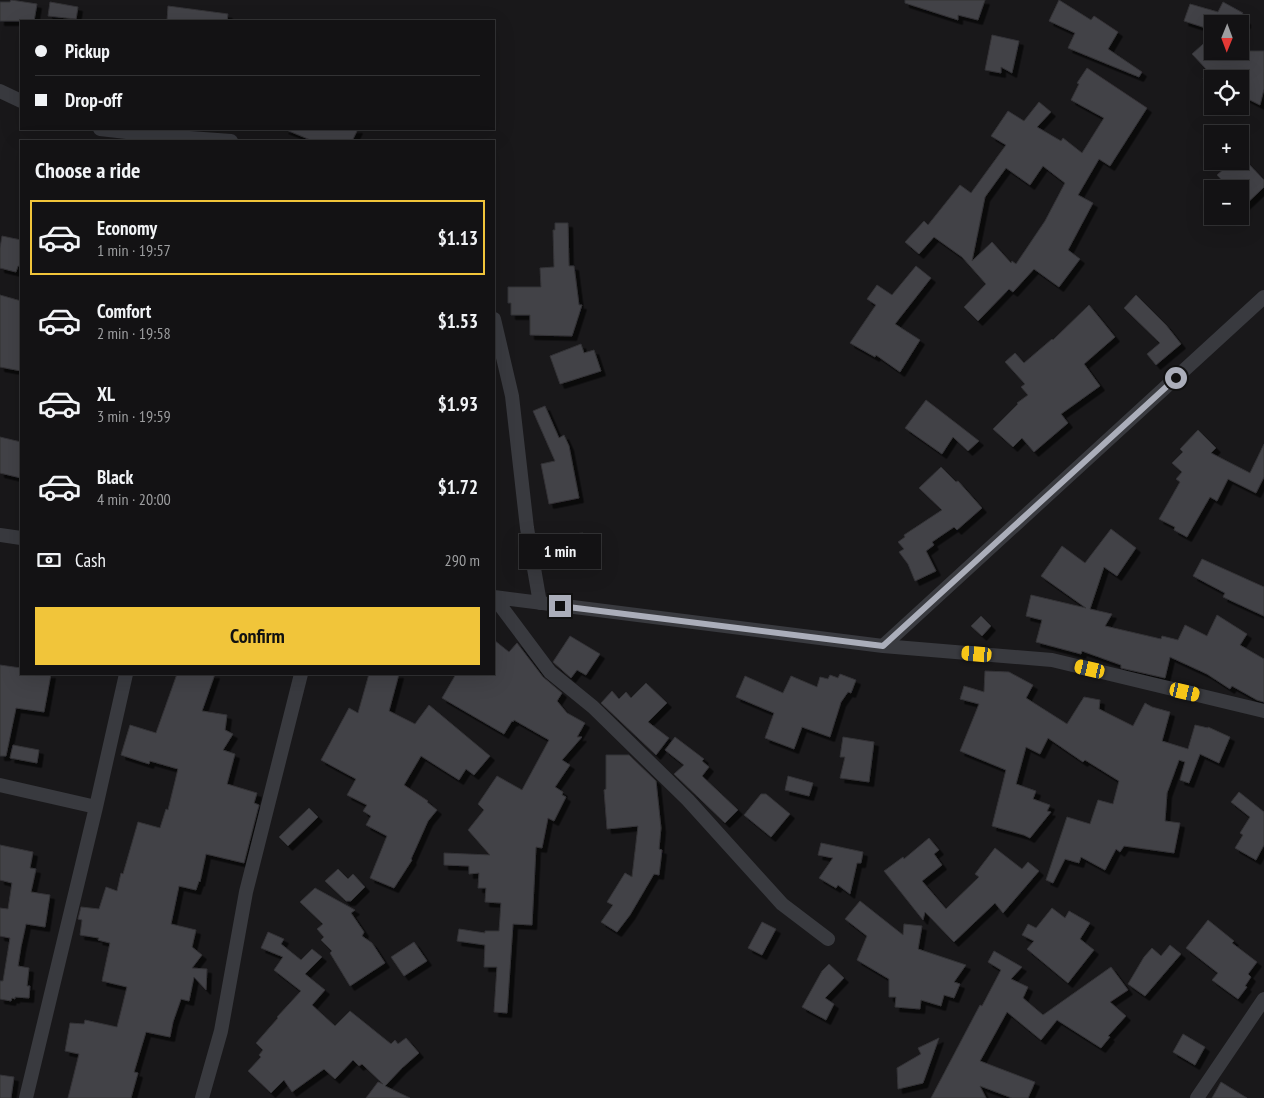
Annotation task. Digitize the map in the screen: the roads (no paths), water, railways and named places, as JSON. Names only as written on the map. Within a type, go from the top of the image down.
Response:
[{"type":"street","points":[[0,91],[20,100]]},
{"type":"street","points":[[105,130],[218,140]]},
{"type":"street","points":[[883,646],[1264,297]]},
{"type":"street","points":[[495,323],[512,396],[527,528],[540,603]]},
{"type":"street","points":[[0,535],[20,538]]},
{"type":"street","points":[[495,597],[883,646],[1052,660],[1264,711]]},
{"type":"street","points":[[495,598],[550,672],[593,707],[688,800],[782,904],[828,938]]},
{"type":"street","points":[[26,1098],[126,675]]},
{"type":"street","points":[[202,1098],[221,1031],[246,892],[301,675]]},
{"type":"street","points":[[0,785],[96,807]]},
{"type":"street","points":[[1197,1098],[1264,999]]}]
